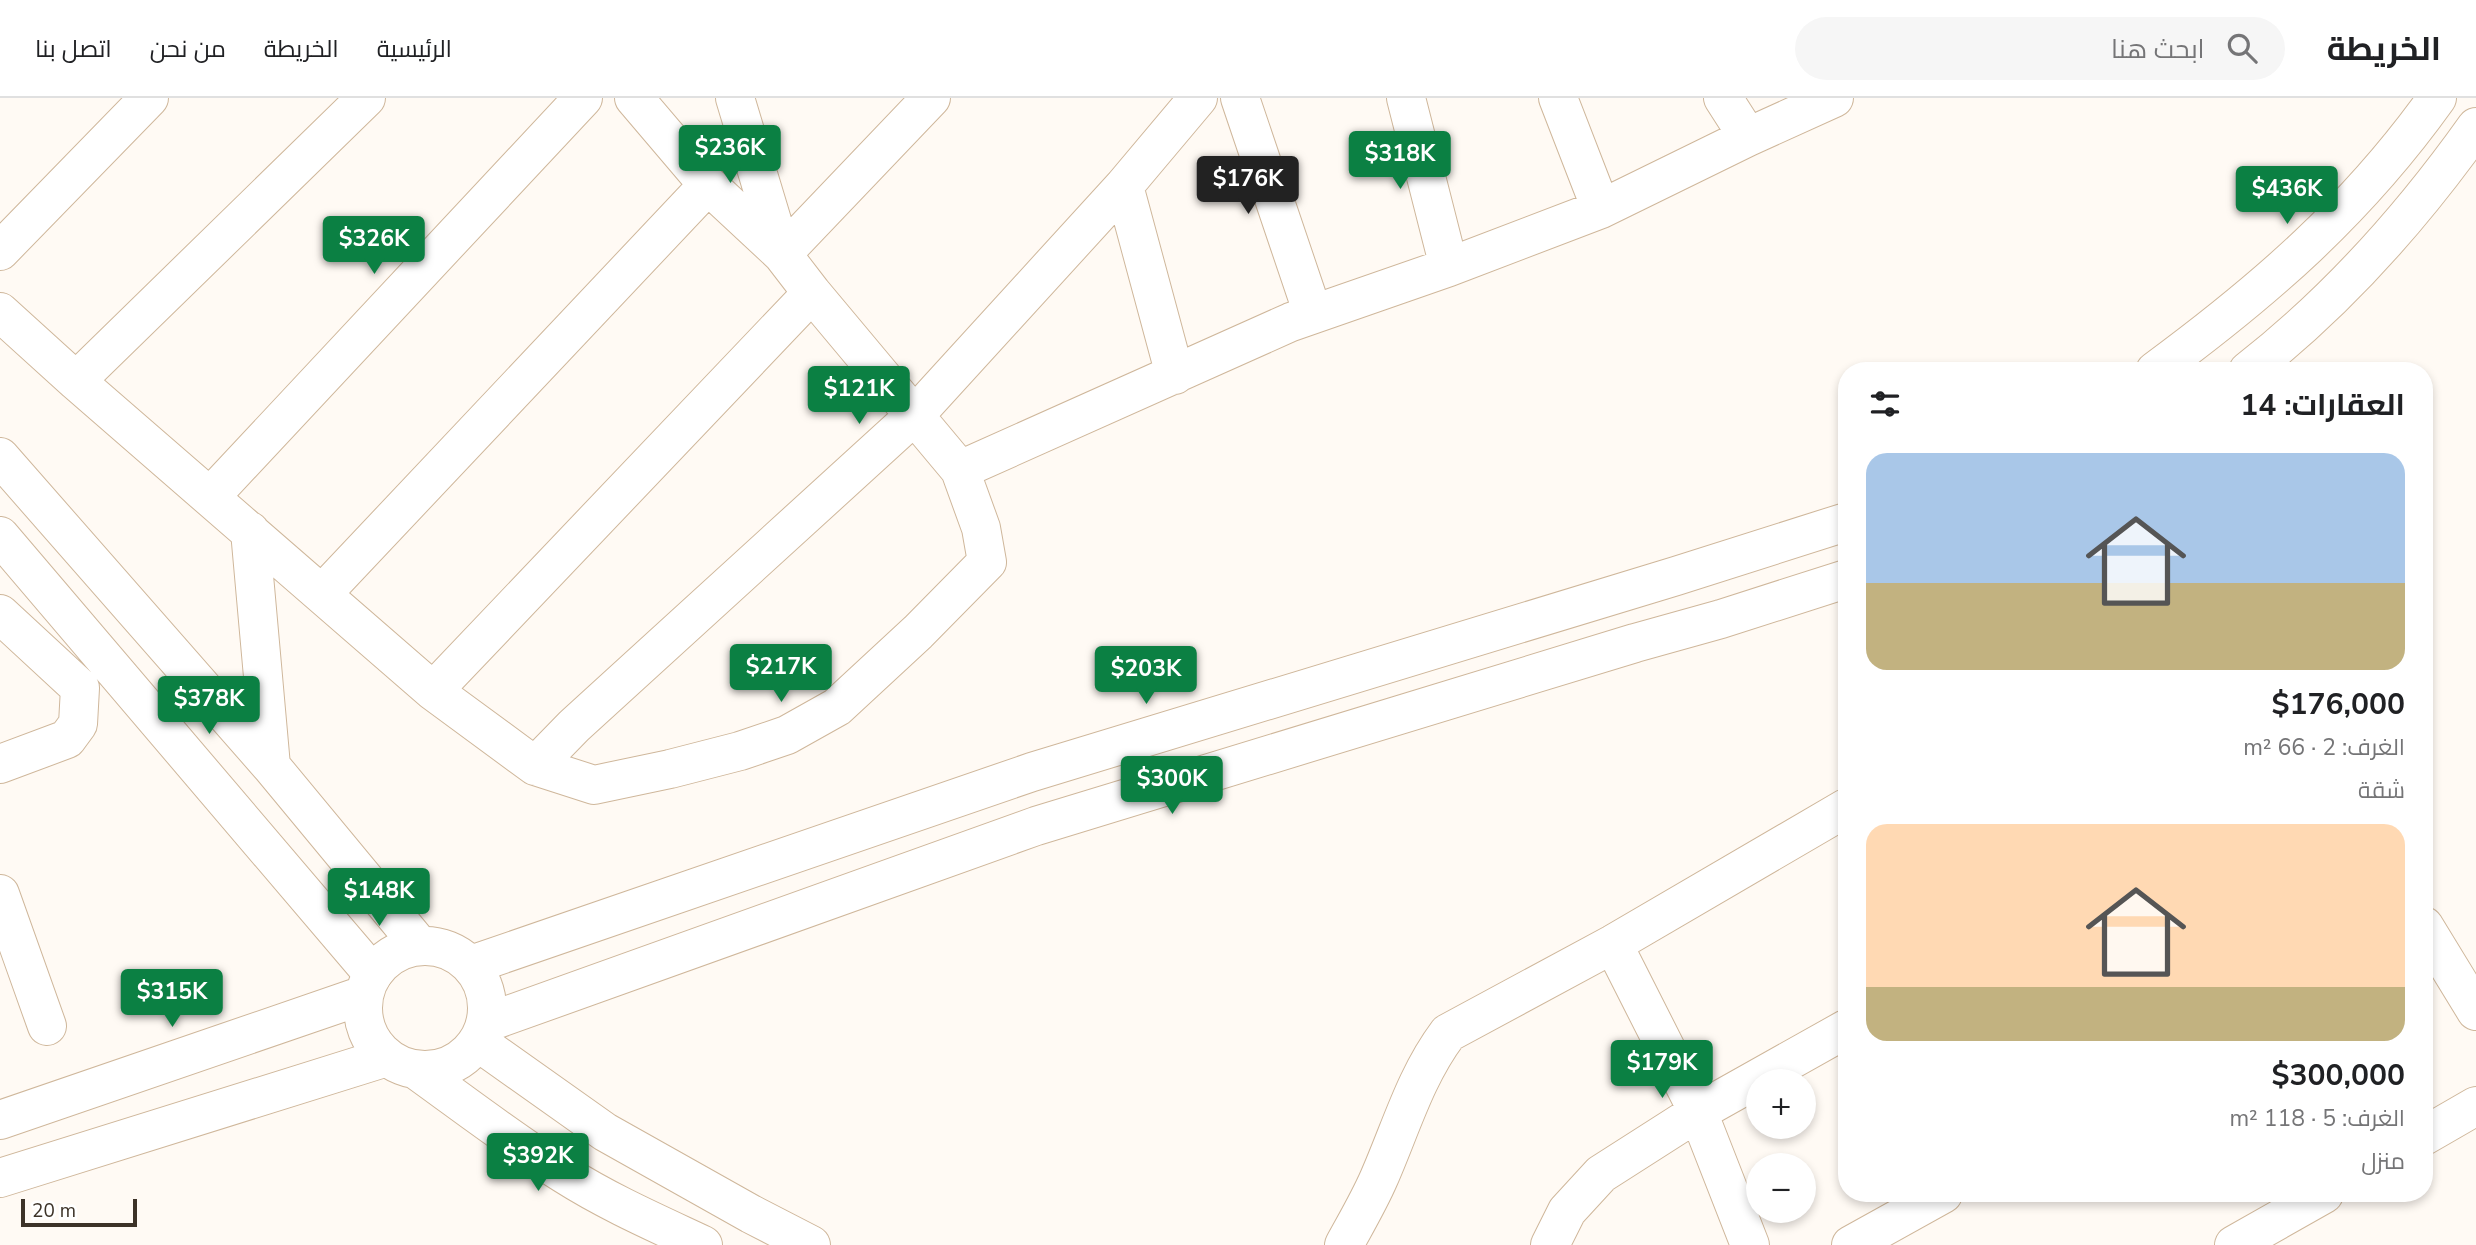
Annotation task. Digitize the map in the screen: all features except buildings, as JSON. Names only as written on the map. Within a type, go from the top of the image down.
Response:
[{"type":"street","points":[[0,251],[149,98]]},
{"type":"street","points":[[76,381],[366,98]]},
{"type":"street","points":[[210,497],[583,98]]},
{"type":"street","points":[[0,312],[432,691],[535,766],[594,785],[740,751],[787,735],[837,707],[918,632],[987,562],[981,528],[960,470],[782,254],[708,186],[634,98]]},
{"type":"street","points":[[735,98],[782,254]]},
{"type":"street","points":[[782,254],[931,98]]},
{"type":"street","points":[[535,766],[574,726],[915,415],[1125,186],[1198,98]]},
{"type":"street","points":[[1240,98],[1313,314]]},
{"type":"street","points":[[1406,98],[1449,267]]},
{"type":"street","points":[[1558,98],[1601,209]]},
{"type":"street","points":[[1723,98],[1748,137]]},
{"type":"street","points":[[960,470],[1313,314],[1449,267],[1601,209],[1834,98]]},
{"type":"street","points":[[2167,362],[2239,308],[2321,235],[2395,153],[2437,98]]},
{"type":"street","points":[[2258,362],[2309,318],[2372,254],[2423,196],[2476,127]]},
{"type":"street","points":[[322,594],[708,186]]},
{"type":"street","points":[[1125,186],[1175,375]]},
{"type":"street","points":[[432,691],[812,293]]},
{"type":"street","points":[[0,457],[271,766],[419,946]]},
{"type":"street","points":[[471,965],[1032,772],[1838,525]]},
{"type":"street","points":[[250,531],[271,766]]},
{"type":"street","points":[[0,536],[369,984]]},
{"type":"street","points":[[482,1032],[1037,826],[1838,582]]},
{"type":"street","points":[[0,614],[80,688],[78,724],[67,739],[0,764]]},
{"type":"street","points":[[1344,1245],[1378,1180],[1417,1082],[1448,1033],[1613,944],[1838,813]]},
{"type":"street","points":[[0,894],[47,1026]]},
{"type":"street","points":[[2433,941],[2476,1011]]},
{"type":"street","points":[[1613,944],[1698,1112],[1749,1245]]},
{"type":"street","points":[[0,1178],[401,1063],[430,1070],[457,1061],[469,1053],[482,1032],[488,1007],[486,992],[471,965],[447,950],[434,946],[419,946],[393,955],[369,984],[363,1012],[366,1029],[375,1044],[401,1063],[566,1175],[635,1214],[703,1245]]},
{"type":"street","points":[[0,1120],[369,984]]},
{"type":"street","points":[[482,1032],[605,1132],[811,1245]]},
{"type":"street","points":[[1550,1245],[1567,1211],[1601,1174],[1698,1112],[1838,1033]]},
{"type":"street","points":[[2433,1131],[2476,1106]]},
{"type":"street","points":[[1851,1245],[1929,1202]]},
{"type":"street","points":[[2234,1245],[2310,1202]]}]
